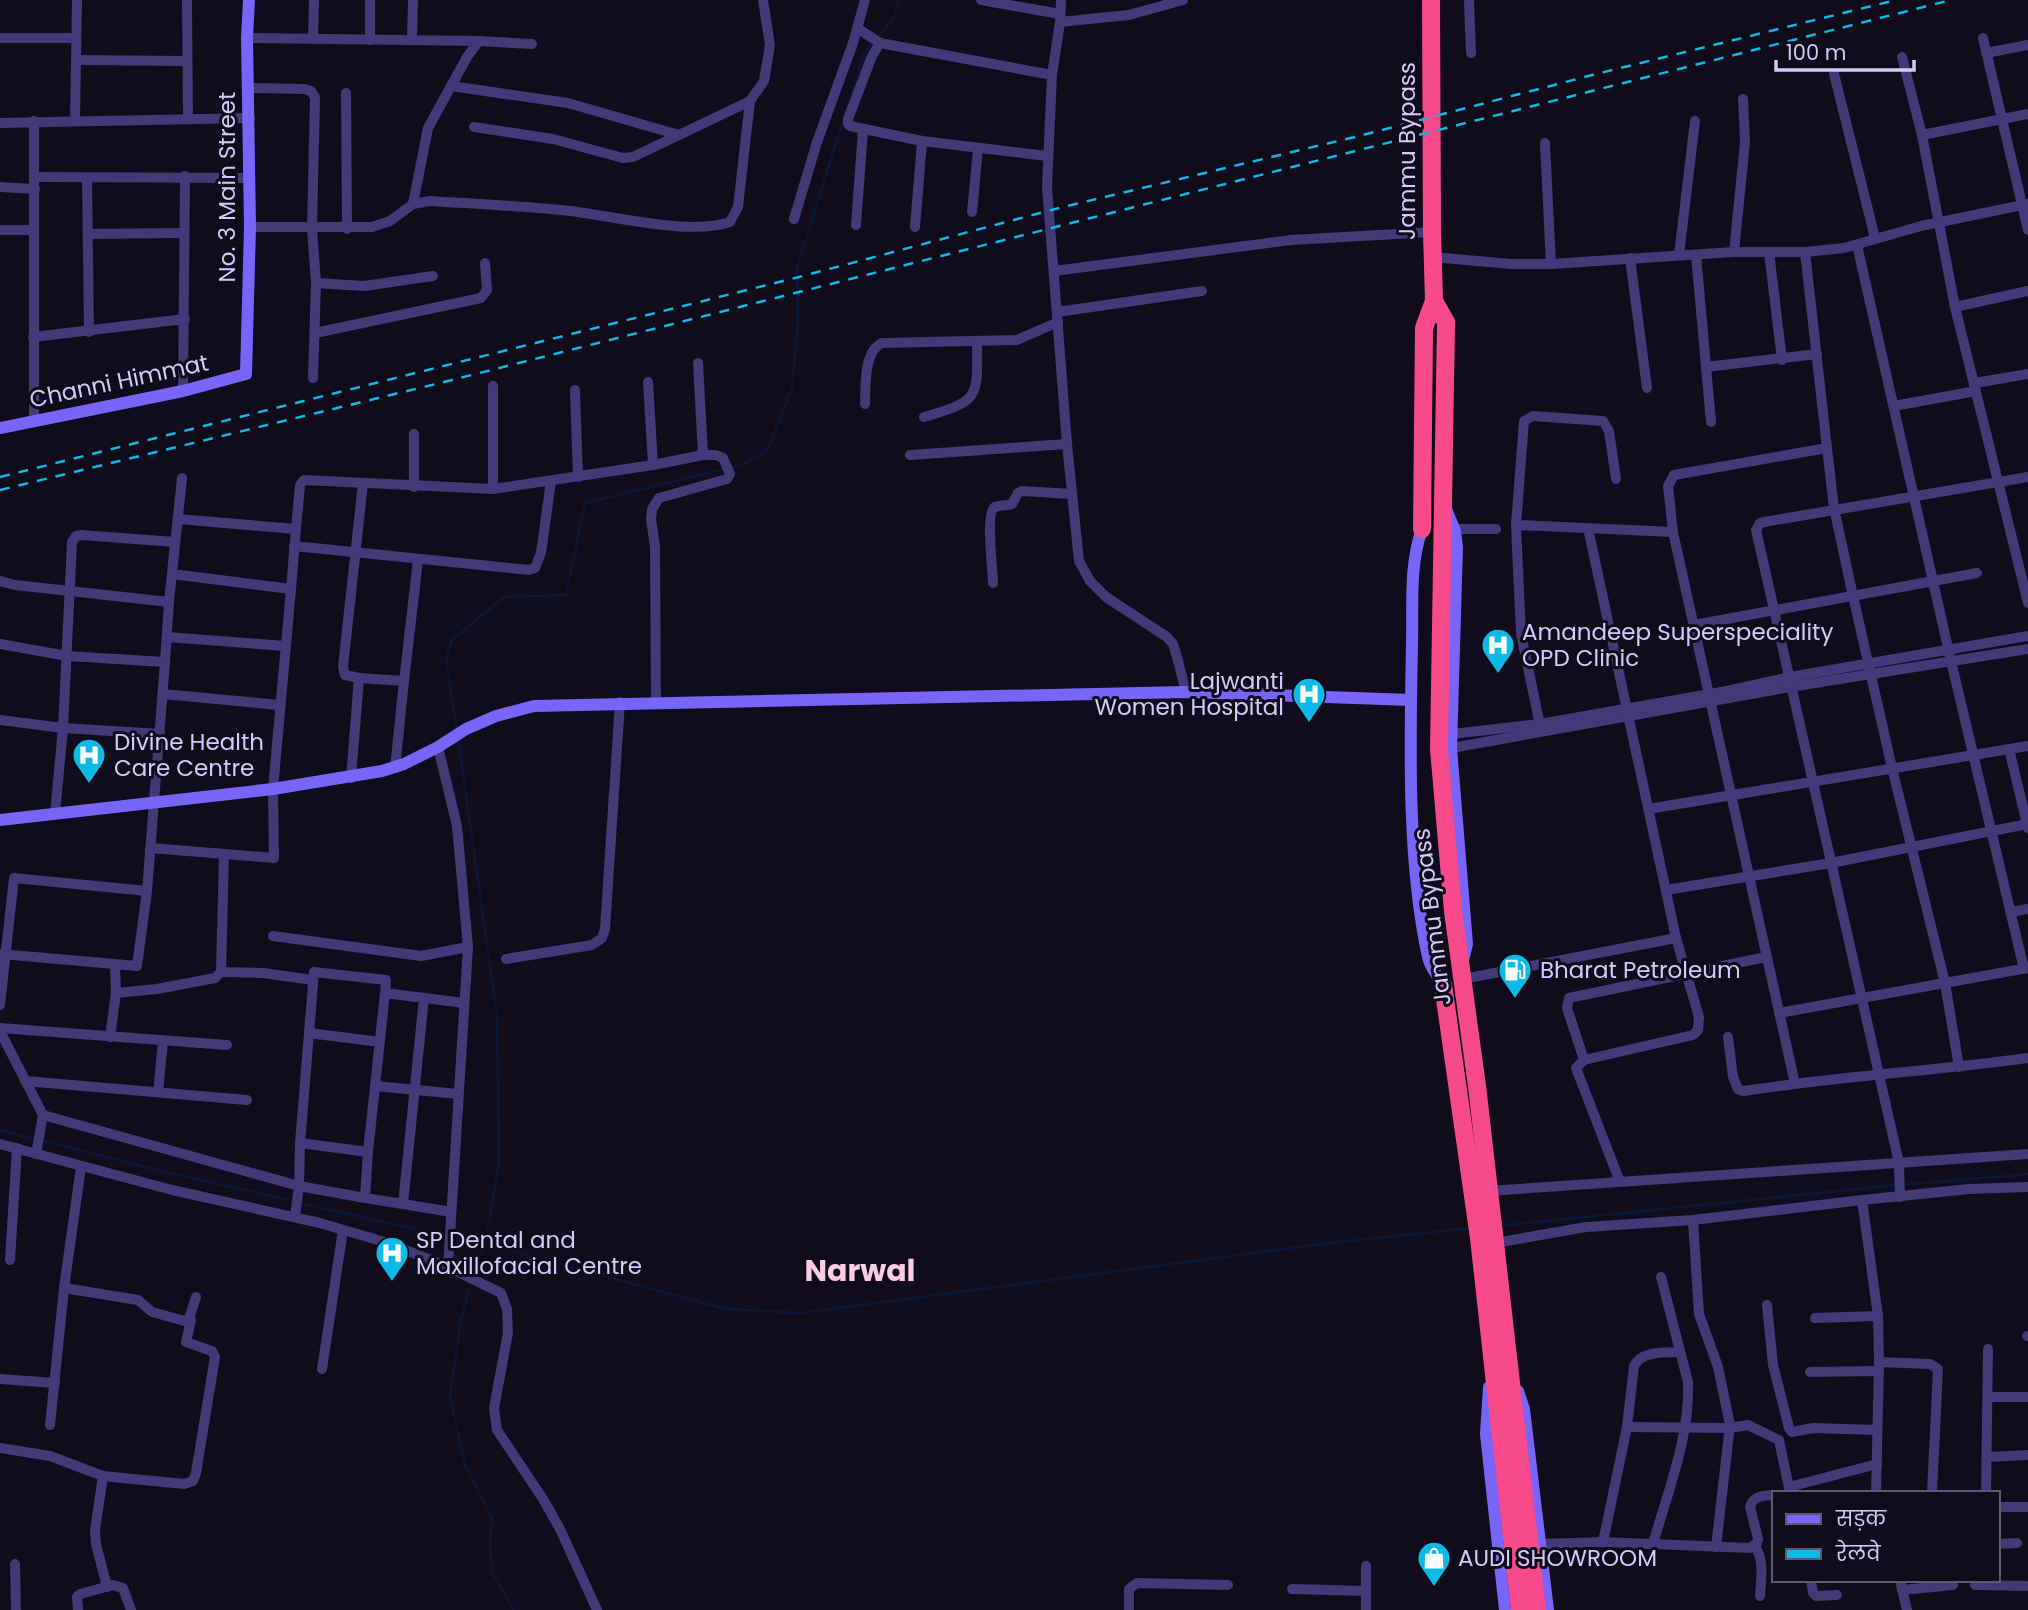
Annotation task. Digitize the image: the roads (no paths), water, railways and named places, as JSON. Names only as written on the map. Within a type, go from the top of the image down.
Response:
[{"type":"highway","name":"Jammu Bypass","points":[[1422,529],[1424,328],[1434,302],[1432,0]]},
{"type":"highway","name":"Jammu Bypass","points":[[1434,302],[1446,322],[1444,505],[1448,861],[1462,973],[1482,1193]]},
{"type":"highway","name":"Jammu Bypass","points":[[1443,985],[1489,1239],[1520,1610]]},
{"type":"highway","name":"Jammu Bypass","points":[[1499,1357],[1537,1610]]},
{"type":"street","points":[[75,120],[77,0]]},
{"type":"street","points":[[187,0],[188,118]]},
{"type":"street","name":"No. 3 Main Street","points":[[246,374],[250,227],[247,38],[249,0]]},
{"type":"street","points":[[313,39],[314,0]]},
{"type":"street","points":[[370,0],[370,40]]},
{"type":"street","points":[[412,40],[413,0]]},
{"type":"street","points":[[474,127],[553,139],[623,158],[633,157],[750,100],[764,81],[771,45],[763,0]]},
{"type":"street","points":[[794,219],[817,142],[861,31],[865,0]]},
{"type":"street","points":[[981,0],[1060,18],[1129,15],[1183,0]]},
{"type":"street","points":[[1061,0],[1052,75],[1047,187],[1079,561],[1084,573],[1106,597],[1167,637],[1173,644],[1186,692]]},
{"type":"street","points":[[1469,0],[1471,53]]},
{"type":"street","points":[[861,31],[879,42],[1052,75]]},
{"type":"street","points":[[0,38],[76,38]]},
{"type":"street","points":[[247,38],[532,44]]},
{"type":"street","points":[[1983,38],[2025,205],[2028,230]]},
{"type":"street","points":[[413,204],[428,128],[467,57],[479,41]]},
{"type":"street","points":[[879,42],[847,122],[850,126],[922,141],[1047,156]]},
{"type":"street","points":[[1986,53],[2028,45]]},
{"type":"street","points":[[1902,57],[1922,135],[1955,307],[2028,603]]},
{"type":"street","points":[[77,60],[186,61]]},
{"type":"street","points":[[1834,74],[1875,239]]},
{"type":"street","points":[[451,86],[568,103],[679,135]]},
{"type":"street","points":[[248,88],[305,89],[313,93],[316,102],[312,228],[316,283],[313,378]]},
{"type":"street","points":[[346,93],[347,229]]},
{"type":"street","points":[[1734,252],[1745,142],[1744,99]]},
{"type":"street","points":[[250,227],[347,229],[380,225],[413,204],[430,201],[569,211],[680,225],[724,224],[730,222],[738,207],[750,100]]},
{"type":"street","points":[[1922,135],[2028,114]]},
{"type":"street","points":[[0,123],[250,118]]},
{"type":"street","points":[[34,121],[34,420]]},
{"type":"street","points":[[1679,255],[1695,121]]},
{"type":"street","points":[[856,225],[863,130]]},
{"type":"street","points":[[915,227],[922,141]]},
{"type":"street","points":[[1545,143],[1551,264]]},
{"type":"street","points":[[972,212],[978,149]]},
{"type":"street","points":[[183,391],[185,176]]},
{"type":"street","points":[[35,177],[250,178]]},
{"type":"street","points":[[87,178],[89,332]]},
{"type":"street","points":[[0,187],[35,188]]},
{"type":"street","points":[[1432,257],[1511,264],[1551,264],[1734,252],[1805,253],[1857,245],[1939,223],[2025,205]]},
{"type":"street","points":[[0,230],[33,230]]},
{"type":"street","points":[[1054,271],[1291,240],[1432,232]]},
{"type":"street","points":[[88,234],[183,233]]},
{"type":"street","points":[[1779,1013],[2026,968],[1950,656],[1857,245]]},
{"type":"street","points":[[1769,252],[1782,360]]},
{"type":"street","points":[[1805,253],[1834,508],[1892,768],[1945,983],[1959,1068]]},
{"type":"street","points":[[1696,255],[1712,422]]},
{"type":"street","points":[[1630,258],[1647,388]]},
{"type":"street","points":[[315,333],[481,298],[487,290],[485,263]]},
{"type":"street","points":[[316,283],[364,286],[433,276]]},
{"type":"street","points":[[1955,307],[2028,291]]},
{"type":"street","points":[[865,404],[867,371],[876,346],[882,343],[1017,340],[1057,317],[1202,292]]},
{"type":"street","points":[[33,337],[185,319]]},
{"type":"street","points":[[924,417],[960,407],[972,397],[978,373],[977,342]]},
{"type":"street","points":[[1706,367],[1817,354]]},
{"type":"street","points":[[698,363],[703,455]]},
{"type":"street","name":"Channi Himmat","points":[[0,428],[183,391],[246,374]]},
{"type":"street","points":[[1894,406],[2028,374]]},
{"type":"street","points":[[648,382],[653,466]]},
{"type":"street","points":[[493,386],[493,489]]},
{"type":"street","points":[[575,390],[578,477]]},
{"type":"street","points":[[1540,728],[1521,634],[1517,525],[1522,426],[1528,417],[1603,421],[1609,431],[1616,479]]},
{"type":"street","points":[[414,434],[414,487]]},
{"type":"street","points":[[910,455],[1067,444]]},
{"type":"street","points":[[1795,1084],[1673,532],[1668,486],[1674,475],[1827,448]]},
{"type":"street","points":[[150,848],[274,858],[273,789],[279,705],[301,482],[308,480],[493,489],[653,466],[703,455],[721,456],[730,474],[727,479],[659,498],[652,509],[655,547],[656,702]]},
{"type":"street","points":[[1900,1193],[1899,1163],[1756,536],[1757,526],[1764,522],[1834,508],[1914,498],[2028,477]]},
{"type":"street","points":[[3,954],[137,966],[147,891],[152,802],[182,478]]},
{"type":"street","points":[[294,546],[529,570],[535,568],[541,552],[551,481]]},
{"type":"street","points":[[363,483],[343,667],[345,675],[404,681]]},
{"type":"street","points":[[993,583],[990,525],[994,507],[1012,504],[1020,492],[1072,494]]},
{"type":"street","points":[[1444,505],[1455,529],[1457,547],[1448,744],[1790,682],[1950,656],[2028,649]]},
{"type":"street","points":[[178,519],[296,529]]},
{"type":"street","points":[[1517,525],[1673,532]]},
{"type":"street","points":[[1588,528],[1676,938],[1699,1017],[1698,1031],[1693,1035],[1584,1060],[1577,1065],[1577,1073],[1620,1182]]},
{"type":"street","points":[[1422,529],[1414,552],[1411,700],[1416,870],[1429,961],[1443,985]]},
{"type":"street","points":[[1455,529],[1496,529]]},
{"type":"street","points":[[55,814],[63,728],[72,547],[76,537],[81,535],[175,542]]},
{"type":"street","points":[[395,768],[418,560]]},
{"type":"street","points":[[1694,625],[1977,573]]},
{"type":"street","points":[[172,574],[290,589]]},
{"type":"street","points":[[0,581],[169,603]]},
{"type":"street","points":[[1950,656],[2028,636]]},
{"type":"street","points":[[167,637],[285,646]]},
{"type":"street","points":[[0,644],[67,656],[165,662]]},
{"type":"street","points":[[351,778],[359,678]]},
{"type":"street","points":[[0,820],[351,778],[395,768],[438,747],[466,729],[496,716],[534,706],[620,702],[1186,692],[1411,700]]},
{"type":"street","points":[[163,694],[279,705]]},
{"type":"street","points":[[506,959],[592,945],[602,938],[605,929],[620,702]]},
{"type":"street","points":[[0,720],[63,728],[160,734]]},
{"type":"street","points":[[1648,809],[2028,746]]},
{"type":"street","points":[[438,747],[457,826],[468,947],[448,1266]]},
{"type":"street","points":[[1666,890],[1831,863],[2028,826],[2009,749]]},
{"type":"street","points":[[116,993],[157,989],[215,978],[221,972],[224,854]]},
{"type":"street","points":[[0,1005],[3,954],[14,878],[147,891]]},
{"type":"street","points":[[0,890],[8,888],[13,891]]},
{"type":"street","points":[[2011,912],[2028,909]]},
{"type":"street","points":[[273,936],[421,956],[468,947]]},
{"type":"street","points":[[1462,973],[1676,938]]},
{"type":"street","points":[[1584,1060],[1567,1008],[1569,998],[1766,957]]},
{"type":"street","points":[[110,1037],[113,999],[116,993],[114,964]]},
{"type":"street","points":[[221,972],[264,973],[313,979]]},
{"type":"street","points":[[297,1201],[314,972],[386,981],[365,1198]]},
{"type":"street","points":[[385,993],[464,1003]]},
{"type":"street","points":[[403,1204],[424,998]]},
{"type":"street","points":[[36,1154],[43,1115],[0,1030],[227,1045]]},
{"type":"street","points":[[309,1033],[380,1042]]},
{"type":"street","points":[[1728,1037],[1733,1077],[1738,1089],[1743,1091],[2028,1058]]},
{"type":"street","points":[[158,1092],[163,1041]]},
{"type":"street","points":[[25,1081],[247,1100]]},
{"type":"street","points":[[375,1086],[458,1094]]},
{"type":"street","points":[[43,1115],[297,1201],[342,1230],[388,1243],[448,1266],[501,1293],[508,1320],[494,1408],[497,1430],[555,1519],[597,1610]]},
{"type":"street","points":[[300,1143],[368,1152]]},
{"type":"street","points":[[0,1144],[81,1167],[297,1201],[365,1198],[451,1212]]},
{"type":"street","points":[[9,1260],[16,1148]]},
{"type":"street","points":[[1482,1193],[2028,1154]]},
{"type":"street","points":[[50,1425],[64,1288],[81,1167]]},
{"type":"street","points":[[1489,1239],[1586,1227],[1693,1220],[1900,1193],[2028,1187]]},
{"type":"street","points":[[1862,1200],[1878,1316],[1876,1491]]},
{"type":"street","points":[[1693,1220],[1699,1314],[1718,1367],[1729,1428],[1716,1547]]},
{"type":"street","points":[[322,1368],[342,1230]]},
{"type":"street","points":[[1653,1544],[1685,1428],[1688,1382],[1661,1277]]},
{"type":"street","points":[[64,1288],[121,1296],[143,1302],[152,1312],[184,1322],[191,1320]]},
{"type":"street","points":[[0,1448],[50,1456],[103,1476],[184,1484],[193,1481],[197,1473],[215,1357],[212,1351],[186,1342],[196,1297]]},
{"type":"street","points":[[1767,1305],[1773,1365],[1792,1432],[1813,1428],[1877,1430]]},
{"type":"street","points":[[1815,1318],[1878,1316]]},
{"type":"street","points":[[1986,1491],[1988,1349]]},
{"type":"street","points":[[1603,1542],[1627,1427],[1636,1362],[1650,1354],[1680,1352]]},
{"type":"street","points":[[1499,1357],[1524,1409],[1548,1610]]},
{"type":"street","points":[[1499,1357],[1486,1434],[1505,1610]]},
{"type":"street","points":[[1810,1372],[1930,1364],[1938,1369],[1932,1491]]},
{"type":"street","points":[[0,1378],[55,1383]]},
{"type":"street","points":[[1988,1397],[2028,1396]]},
{"type":"street","points":[[1627,1427],[1729,1428],[1748,1425],[1779,1440],[1790,1490],[1877,1464]]},
{"type":"street","points":[[1987,1457],[2028,1455]]},
{"type":"street","points":[[103,1476],[95,1530],[107,1587]]},
{"type":"street","points":[[1541,1544],[1603,1542],[1750,1548],[1758,1539],[1751,1502],[1755,1498],[1772,1495]]},
{"type":"street","points":[[2000,1507],[2028,1507]]},
{"type":"street","points":[[2000,1544],[2017,1544]]},
{"type":"street","points":[[1754,1546],[1758,1549],[1761,1560],[1760,1596]]},
{"type":"street","points":[[15,1564],[16,1610]]},
{"type":"street","points":[[1366,1566],[1366,1610]]},
{"type":"street","points":[[1811,1582],[1813,1593],[1816,1595],[1837,1595]]},
{"type":"street","points":[[1129,1610],[1129,1589],[1137,1583],[1228,1585]]},
{"type":"street","points":[[1907,1610],[1901,1585],[1953,1585]]},
{"type":"street","points":[[1975,1585],[2028,1586]]},
{"type":"street","points":[[79,1610],[77,1601],[80,1594],[113,1586],[122,1588],[131,1610]]},
{"type":"street","points":[[1292,1590],[1366,1591]]},
{"type":"waterway","points":[[730,468],[767,451],[792,388],[798,323],[797,267],[864,54],[893,19],[899,0]]},
{"type":"waterway","points":[[457,731],[446,659],[452,640],[504,597],[566,595],[585,503],[724,469]]},
{"type":"waterway","points":[[458,738],[497,1016],[499,1161],[490,1218],[474,1275]]},
{"type":"waterway","points":[[0,1130],[34,1139]]},
{"type":"waterway","points":[[41,1140],[293,1201]]},
{"type":"waterway","points":[[1902,1185],[2028,1174]]},
{"type":"waterway","points":[[1498,1226],[1896,1185]]},
{"type":"waterway","points":[[299,1203],[446,1236]]},
{"type":"waterway","points":[[453,1237],[726,1309],[801,1313],[1329,1243],[1471,1228]]},
{"type":"waterway","points":[[472,1281],[461,1319],[450,1397],[465,1465],[492,1518],[492,1572],[514,1610]]},
{"type":"railway","points":[[0,477],[799,277],[1059,208],[1363,135],[1896,0]]},
{"type":"railway","points":[[0,490],[444,382],[1951,0]]},
{"type":"place","name":"Amandeep Superspeciality OPD Clinic","points":[[1498,675]]},
{"type":"place","name":"Lajwanti Women Hospital","points":[[1309,724]]},
{"type":"place","name":"Divine Health Care Centre","points":[[89,785]]},
{"type":"place","name":"Bharat Petroleum","points":[[1515,1000]]},
{"type":"place","name":"SP Dental and Maxillofacial Centre","points":[[392,1283]]},
{"type":"place","name":"AUDI SHOWROOM","points":[[1434,1588]]},
{"type":"district","name":"Narwal","points":[[860,1271]]}]
